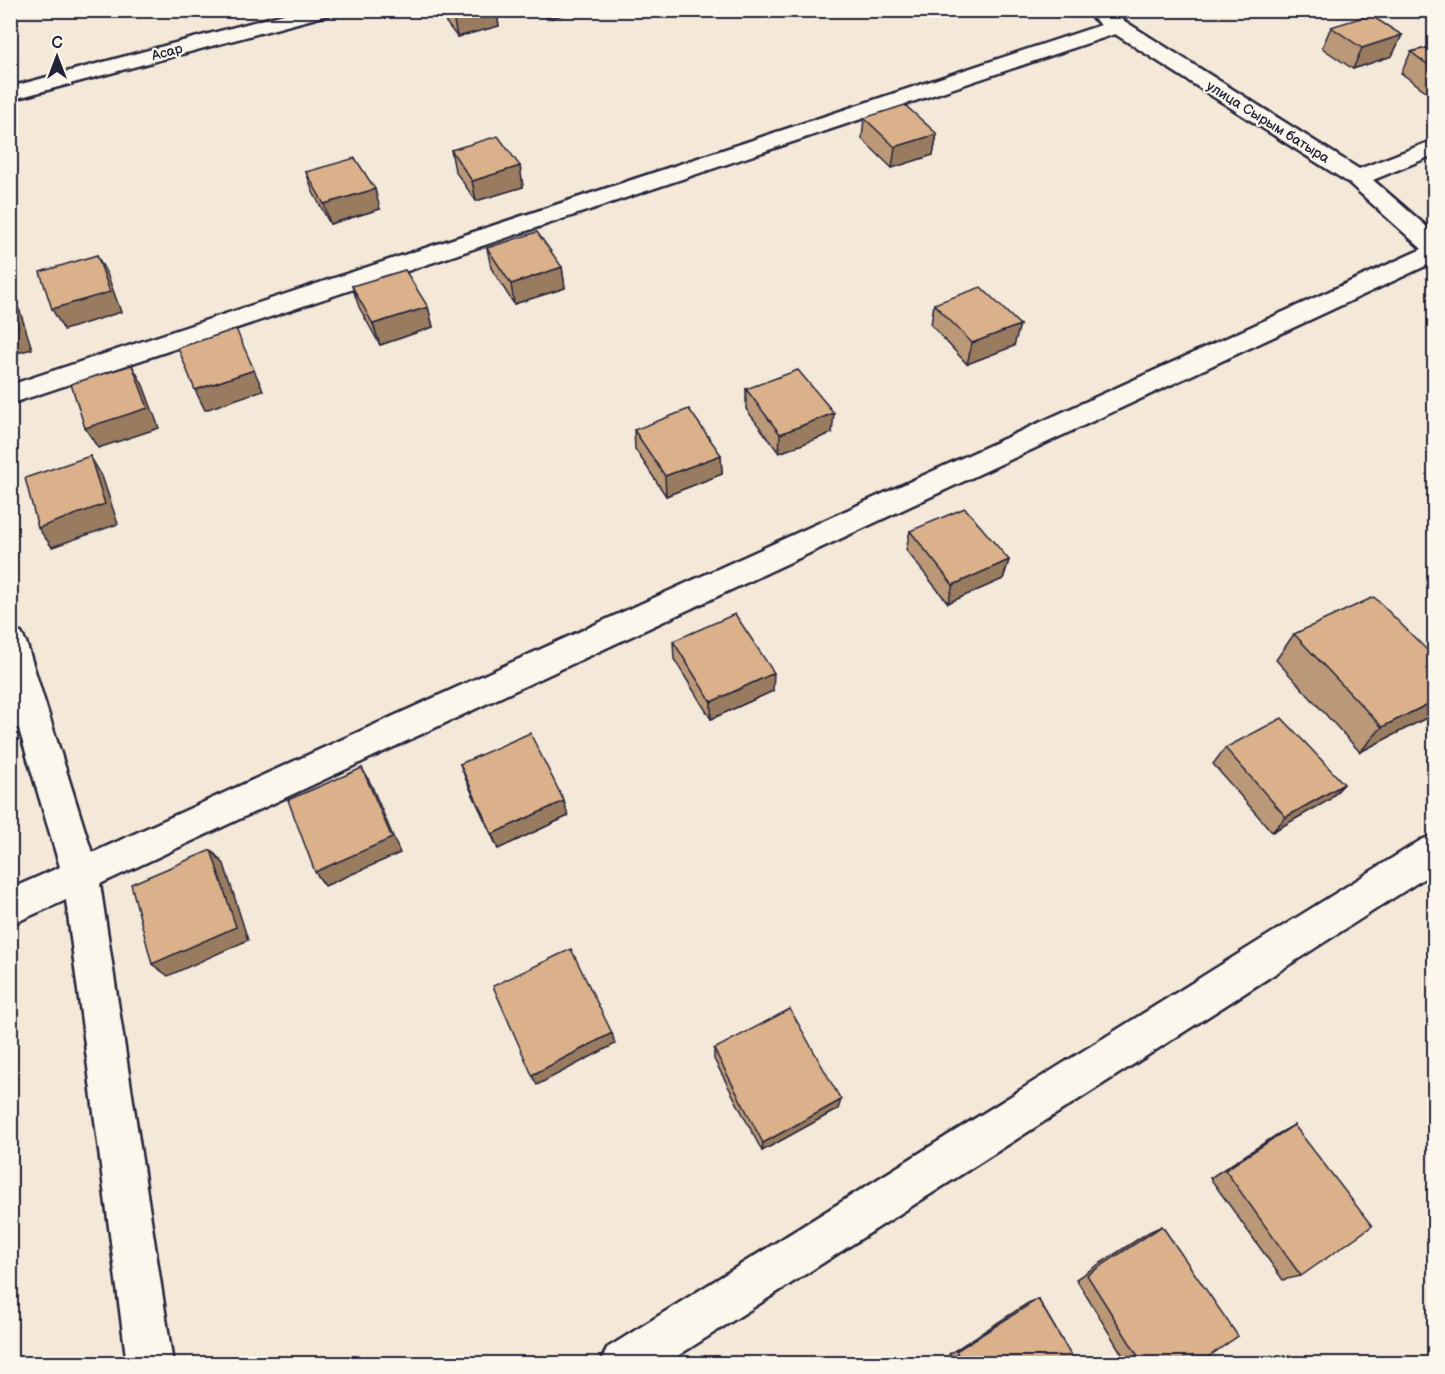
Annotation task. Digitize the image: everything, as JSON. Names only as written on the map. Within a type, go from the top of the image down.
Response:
[{"type":"street","name":"Асар","points":[[10,94],[324,10]]},
{"type":"street","name":"улица Сырым батыра","points":[[1094,10],[1357,178],[1434,246]]},
{"type":"street","points":[[10,395],[1117,26]]},
{"type":"street","points":[[1357,178],[1434,147]]},
{"type":"street","points":[[10,908],[1434,253]]},
{"type":"street","points":[[10,642],[81,877],[150,1364]]},
{"type":"street","points":[[623,1364],[1434,852]]},
{"type":"building","points":[[449,10],[475,10],[453,16]]},
{"type":"building","points":[[1370,15],[1402,35],[1362,48],[1331,27]]},
{"type":"building","points":[[1434,46],[1434,69],[1411,52]]},
{"type":"building","points":[[905,105],[937,134],[895,147],[864,118]]},
{"type":"building","points":[[498,136],[520,166],[472,181],[451,150]]},
{"type":"building","points":[[355,158],[375,189],[324,204],[306,172]]},
{"type":"building","points":[[537,232],[562,267],[511,284],[487,248]]},
{"type":"building","points":[[97,255],[110,292],[52,309],[40,272]]},
{"type":"building","points":[[405,270],[428,307],[373,324],[352,286]]},
{"type":"building","points":[[981,287],[1020,325],[972,343],[934,304]]},
{"type":"building","points":[[10,301],[18,328],[10,331]]},
{"type":"building","points":[[236,329],[254,370],[195,390],[178,348]]},
{"type":"building","points":[[132,365],[148,408],[85,428],[71,384]]},
{"type":"building","points":[[798,370],[834,413],[780,434],[746,389]]},
{"type":"building","points":[[689,409],[721,455],[665,476],[634,430]]},
{"type":"building","points":[[90,456],[105,504],[38,528],[25,478]]},
{"type":"building","points":[[965,508],[1009,560],[953,585],[910,531]]},
{"type":"building","points":[[1374,597],[1434,657],[1434,701],[1382,727],[1294,634]]},
{"type":"building","points":[[735,614],[774,673],[711,702],[673,641]]},
{"type":"building","points":[[1282,718],[1344,784],[1286,817],[1225,748]]},
{"type":"building","points":[[530,733],[564,801],[492,834],[460,764]]},
{"type":"building","points":[[362,768],[392,838],[315,872],[288,800]]},
{"type":"building","points":[[211,850],[236,927],[152,964],[131,884]]},
{"type":"building","points":[[571,949],[612,1033],[532,1075],[493,986]]},
{"type":"building","points":[[790,1009],[841,1100],[763,1143],[714,1049]]},
{"type":"building","points":[[1294,1125],[1372,1226],[1301,1276],[1225,1170]]},
{"type":"building","points":[[1162,1226],[1238,1336],[1198,1364],[1143,1364],[1087,1275]]},
{"type":"building","points":[[1038,1299],[1076,1364],[963,1364],[956,1351]]}]
